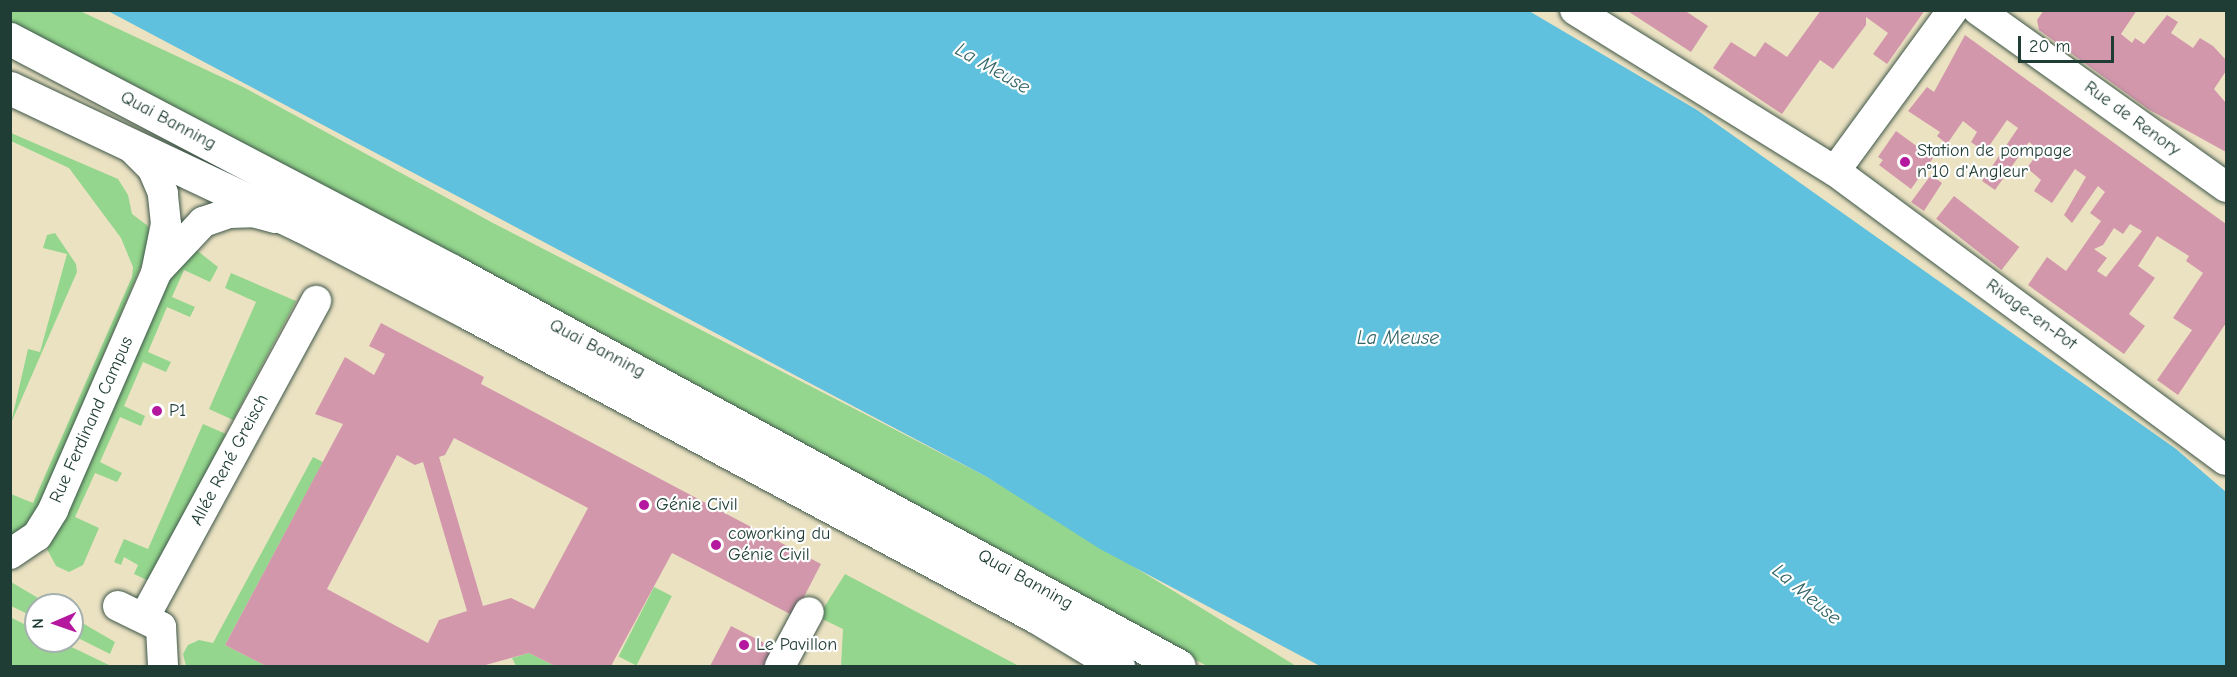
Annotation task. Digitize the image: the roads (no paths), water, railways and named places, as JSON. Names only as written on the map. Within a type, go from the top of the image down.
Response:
[{"type":"main road","name":"Quai Banning","points":[[10,39],[473,282],[1179,666]]},
{"type":"main road","name":"Quai Banning","points":[[10,88],[302,226],[1025,610],[1118,666]]},
{"type":"street","name":"Rivage-en-Pot","points":[[1575,10],[1834,171],[2226,460]]},
{"type":"street","points":[[1834,171],[1953,10]]},
{"type":"street","name":"Rue de Renory","points":[[1978,10],[2009,19],[2226,188]]},
{"type":"street","points":[[120,138],[153,169],[163,193],[166,224],[156,273]]},
{"type":"street","points":[[156,273],[202,222],[230,213],[253,212],[302,226]]},
{"type":"street","name":"Rue Ferdinand Campus","points":[[10,554],[37,536],[53,510],[156,273]]},
{"type":"street","name":"Allée René Greisch","points":[[163,666],[161,627],[131,612],[316,301]]},
{"type":"street","points":[[780,666],[810,612]]},
{"type":"water","name":"La Meuse","points":[[108,11],[1529,11],[1697,110],[2176,449],[2226,492],[2226,666],[1320,666],[1100,549],[987,477]]},
{"type":"place","name":"Station de pompage n°10 d'Angleur","points":[[1905,162]]},
{"type":"place","name":"P1","points":[[157,411]]},
{"type":"place","name":"Génie Civil","points":[[644,505]]},
{"type":"place","name":"coworking du Génie Civil","points":[[716,545]]},
{"type":"place","name":"Le Pavillon","points":[[744,645]]}]
